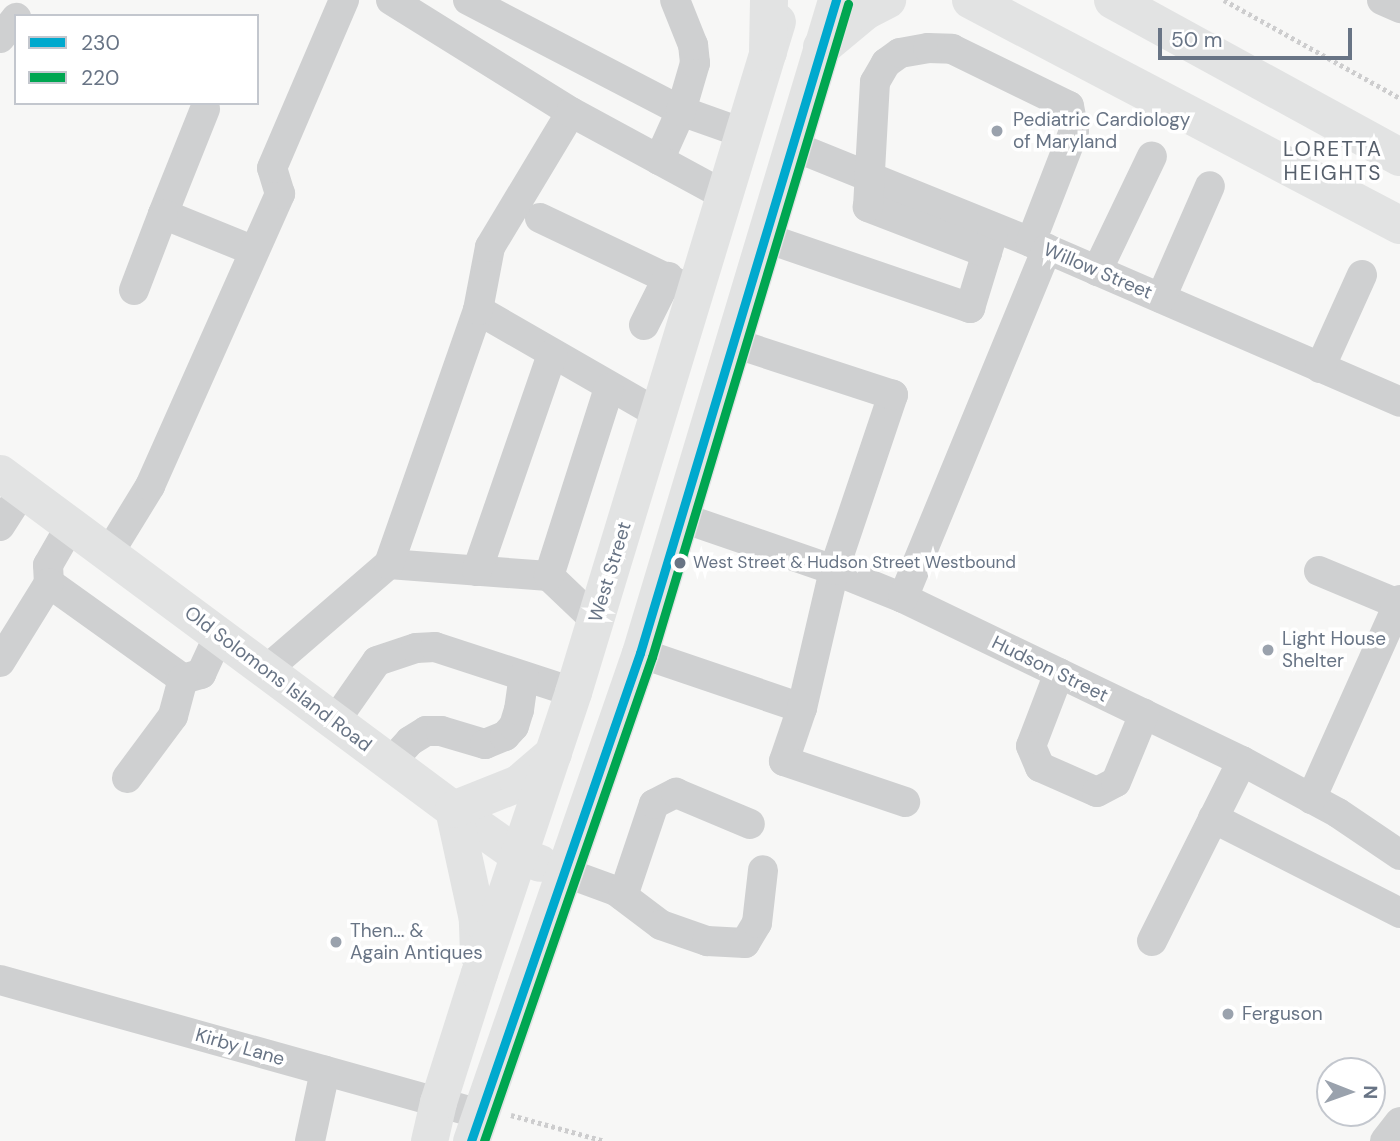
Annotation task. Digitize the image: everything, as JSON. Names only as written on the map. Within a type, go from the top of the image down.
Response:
[{"type":"highway","points":[[768,52],[769,0]]},
{"type":"highway","points":[[822,47],[865,11],[887,0]]},
{"type":"highway","points":[[971,0],[1400,225]]},
{"type":"highway","points":[[1113,0],[1400,157]]},
{"type":"main road","name":"West Street","points":[[429,1141],[438,1102],[573,692],[659,414],[682,285],[724,195],[784,0]]},
{"type":"main road","points":[[483,1122],[683,518],[836,0]]},
{"type":"main road","points":[[659,414],[663,497],[683,518]]},
{"type":"main road","name":"Old Solomons Island Road","points":[[12,481],[453,809],[519,855],[564,872]]},
{"type":"main road","points":[[479,973],[477,919],[453,809],[518,783],[553,752]]},
{"type":"street","points":[[19,14],[30,0]]},
{"type":"street","points":[[108,553],[150,485],[280,194],[272,168],[344,0]]},
{"type":"street","points":[[391,0],[571,112],[724,195]]},
{"type":"street","points":[[468,0],[681,111],[743,133]]},
{"type":"street","points":[[659,160],[681,111],[695,64],[693,45],[675,0]]},
{"type":"street","points":[[1382,0],[1400,8]]},
{"type":"street","points":[[0,38],[14,21]]},
{"type":"street","points":[[870,178],[875,82],[886,64],[900,53],[928,48],[952,49],[1069,106],[1074,131],[1039,246],[903,598]]},
{"type":"street","points":[[134,290],[205,109]]},
{"type":"street","points":[[266,670],[389,564],[478,310],[489,247],[571,112]]},
{"type":"street","name":"Willow Street","points":[[793,146],[870,178],[991,240],[1039,246],[1400,402]]},
{"type":"street","points":[[1097,271],[1152,156]]},
{"type":"street","points":[[1161,298],[1210,186]]},
{"type":"street","points":[[163,214],[254,251]]},
{"type":"street","points":[[540,218],[682,285],[644,325]]},
{"type":"street","points":[[766,238],[970,308],[991,240]]},
{"type":"street","points":[[1320,368],[1363,275]]},
{"type":"street","points":[[478,310],[609,388],[659,414]]},
{"type":"street","points":[[734,343],[893,395],[834,570],[802,708],[784,761],[905,802]]},
{"type":"street","points":[[477,571],[552,354]]},
{"type":"street","points":[[549,576],[609,388]]},
{"type":"street","points":[[0,526],[12,481]]},
{"type":"street","name":"Hudson Street","points":[[683,518],[834,570],[903,598],[1242,761],[1311,799],[1400,855]]},
{"type":"street","points":[[0,662],[50,583],[48,565],[71,525]]},
{"type":"street","points":[[389,564],[549,576],[595,620]]},
{"type":"street","points":[[1311,799],[1399,602],[1319,571]]},
{"type":"street","points":[[50,583],[183,678],[201,674],[219,635]]},
{"type":"street","points":[[335,721],[377,661],[395,653],[435,647],[573,692]]},
{"type":"street","points":[[640,653],[802,708]]},
{"type":"street","points":[[1059,673],[1031,746],[1040,767],[1097,792],[1116,782],[1144,714]]},
{"type":"street","points":[[391,762],[410,741],[426,732],[441,731],[485,744],[505,736],[514,726],[524,676]]},
{"type":"street","points":[[127,778],[173,716],[183,678]]},
{"type":"street","points":[[1152,941],[1242,761]]},
{"type":"street","points":[[623,896],[654,804],[676,793],[750,824]]},
{"type":"street","points":[[1213,818],[1400,914]]},
{"type":"street","points":[[564,872],[623,896],[661,925],[707,941],[745,943],[757,923],[763,870]]},
{"type":"street","name":"Kirby Lane","points":[[0,980],[438,1102],[483,1122]]},
{"type":"street","points":[[310,1141],[325,1070]]},
{"type":"street","points":[[1385,1141],[1400,1122]]},
{"type":"path","points":[[1227,1],[1400,98]]},
{"type":"path","points":[[483,1122],[605,1141]]},
{"type":"transit line","name":"230","points":[[471,1141],[640,653],[836,0]]},
{"type":"transit line","name":"220","points":[[484,1141],[652,657],[848,4]]},
{"type":"place","name":"Pediatric Cardiology of Maryland","points":[[997,131]]},
{"type":"place","name":"West Street & Hudson Street Westbound","points":[[680,563]]},
{"type":"place","name":"Light House Shelter","points":[[1268,650]]},
{"type":"place","name":"Then... & Again Antiques","points":[[336,942]]},
{"type":"place","name":"Ferguson","points":[[1228,1014]]},
{"type":"district","name":"LORETTA HEIGHTS","points":[[1333,161]]}]
